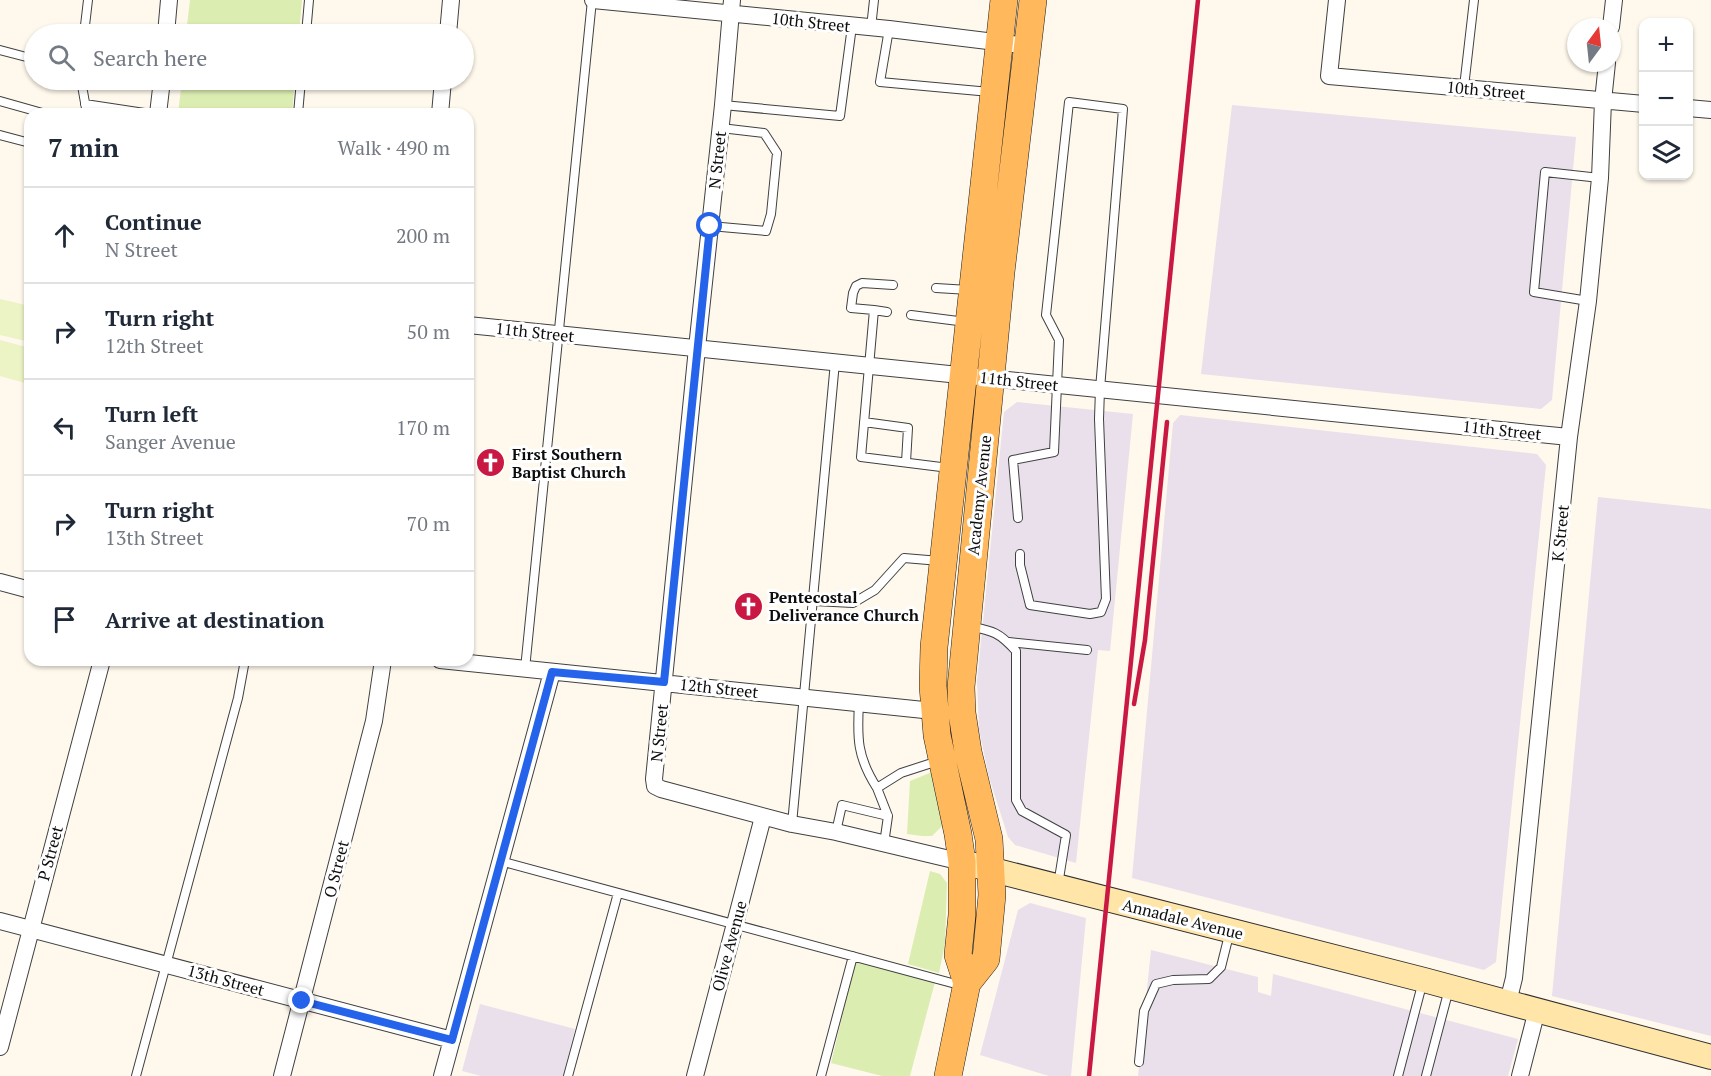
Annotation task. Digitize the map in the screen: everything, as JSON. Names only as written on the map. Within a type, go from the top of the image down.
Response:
[{"type":"main road","name":"Academy Avenue","points":[[948,1076],[966,985],[958,955],[962,915],[962,862],[934,711],[934,647],[1004,0]]},
{"type":"main road","name":"Academy Avenue","points":[[966,985],[986,959],[992,895],[988,839],[968,752],[960,687],[1001,272],[1033,0]]},
{"type":"main road","points":[[947,525],[956,555],[954,606],[959,620],[966,625]]},
{"type":"street","points":[[167,24],[169,0]]},
{"type":"street","points":[[449,24],[451,0]]},
{"type":"street","name":"10th Street","points":[[592,0],[731,7],[852,26],[1028,46]]},
{"type":"street","name":"10th Street","points":[[1337,0],[1329,76],[1639,104]]},
{"type":"street","points":[[1612,18],[1614,0]]},
{"type":"street","name":"N Street","points":[[655,786],[731,7]]},
{"type":"street","name":"K Street","points":[[1508,1002],[1514,978],[1569,437],[1588,302],[1600,178],[1603,101],[1607,72]]},
{"type":"street","points":[[159,108],[161,90]]},
{"type":"street","points":[[441,108],[442,90]]},
{"type":"street","points":[[1693,108],[1711,110]]},
{"type":"street","name":"11th Street","points":[[474,326],[1569,437]]},
{"type":"street","points":[[0,582],[24,588]]},
{"type":"street","name":"12th Street","points":[[474,664],[962,713]]},
{"type":"street","name":"P Street","points":[[0,1047],[100,666]]},
{"type":"street","name":"O Street","points":[[282,1076],[374,721],[382,666]]},
{"type":"street","points":[[442,1076],[552,672]]},
{"type":"street","name":"Annadale Avenue","points":[[655,786],[763,817],[991,869],[1711,1056]]},
{"type":"street","name":"Olive Avenue","points":[[695,1076],[763,817]]},
{"type":"street","name":"13th Street","points":[[0,921],[452,1040]]},
{"type":"street","points":[[1520,1076],[1537,1010]]},
{"type":"lane","points":[[85,24],[88,0]]},
{"type":"lane","points":[[307,24],[309,0]]},
{"type":"lane","points":[[525,669],[592,0]]},
{"type":"lane","points":[[871,28],[874,0]]},
{"type":"lane","points":[[1464,87],[1474,0]]},
{"type":"lane","points":[[723,105],[840,116],[852,26]]},
{"type":"lane","points":[[889,29],[880,82],[993,93]]},
{"type":"lane","points":[[0,50],[24,56]]},
{"type":"lane","points":[[83,90],[86,108]]},
{"type":"lane","points":[[299,108],[300,90]]},
{"type":"lane","points":[[0,101],[25,108]]},
{"type":"lane","points":[[1018,518],[1013,460],[1054,452],[1059,340],[1046,315],[1069,102],[1124,108],[1100,389],[1099,419],[1106,599],[1101,612],[1090,614],[1030,605],[1020,565],[1020,554]]},
{"type":"lane","points":[[85,104],[112,108]]},
{"type":"lane","points":[[710,226],[766,231],[771,214],[777,153],[764,133],[721,128]]},
{"type":"lane","points":[[0,135],[24,141]]},
{"type":"lane","points":[[1588,302],[1534,292],[1545,172],[1600,178]]},
{"type":"lane","points":[[887,312],[851,308],[853,293],[856,286],[862,283],[893,285]]},
{"type":"lane","points":[[936,288],[973,290]]},
{"type":"lane","points":[[874,310],[861,457],[953,468]]},
{"type":"lane","points":[[911,315],[970,322]]},
{"type":"lane","points":[[792,824],[835,362]]},
{"type":"lane","points":[[864,422],[908,428],[906,462]]},
{"type":"lane","points":[[814,601],[853,603],[875,591],[904,558],[944,561]]},
{"type":"lane","points":[[966,625],[1003,636],[1016,651],[1016,800],[1022,811],[1066,835],[1057,886]]},
{"type":"lane","points":[[1009,642],[1088,650]]},
{"type":"lane","points":[[136,1076],[238,698],[244,666]]},
{"type":"lane","points":[[859,703],[857,741],[867,773],[877,788],[888,816],[884,844]]},
{"type":"lane","points":[[877,788],[901,773],[942,760]]},
{"type":"lane","points":[[836,832],[842,805],[888,816]]},
{"type":"lane","points":[[500,861],[966,985]]},
{"type":"lane","points":[[568,1076],[618,893]]},
{"type":"lane","points":[[1139,1062],[1144,1011],[1156,984],[1173,980],[1209,979],[1221,968],[1230,931]]},
{"type":"lane","points":[[821,1076],[853,956]]},
{"type":"lane","points":[[1398,1076],[1424,980]]},
{"type":"lane","points":[[1426,1076],[1450,987]]},
{"type":"shaded area","points":[[1232,105],[1576,137],[1552,400],[1541,409],[1201,374]]},
{"type":"shaded area","points":[[1017,402],[1133,414],[1110,651],[1098,650],[1076,863],[1015,845],[1008,837],[989,777],[979,729],[977,681],[1004,412]]},
{"type":"shaded area","points":[[1180,415],[1537,454],[1546,465],[1496,962],[1484,970],[1132,878],[1173,423]]},
{"type":"shaded area","points":[[1598,497],[1711,509],[1711,1036],[1552,996]]},
{"type":"shaded area","points":[[1030,903],[1086,918],[1071,1076],[1049,1076],[980,1055],[1018,910]]},
{"type":"shaded area","points":[[1151,950],[1258,977],[1258,992],[1271,996],[1273,974],[1518,1039],[1508,1076],[1138,1076]]},
{"type":"shaded area","points":[[480,1004],[575,1029],[563,1076],[481,1076],[462,1071]]},
{"type":"green space","points":[[190,0],[302,0],[300,24],[187,24]]},
{"type":"green space","points":[[181,90],[294,90],[293,108],[179,108]]},
{"type":"green space","points":[[0,299],[24,305],[24,341],[0,335]]},
{"type":"green space","points":[[0,340],[24,346],[24,383],[0,376]]},
{"type":"green space","points":[[932,772],[943,825],[932,836],[907,834],[910,781]]},
{"type":"green space","points":[[930,871],[940,874],[947,883],[945,943],[939,973],[908,964]]},
{"type":"green space","points":[[856,960],[935,982],[910,1076],[882,1076],[831,1063]]},
{"type":"railway","points":[[1089,1076],[1198,0]]},
{"type":"railway","points":[[1134,704],[1145,640],[1167,422]]},
{"type":"place","name":"First Southern Baptist Church","points":[[491,463]]},
{"type":"place","name":"Pentecostal Deliverance Church","points":[[748,606]]},
{"type":"route","points":[[302,1001],[452,1040],[552,672],[664,682],[710,226]]}]
